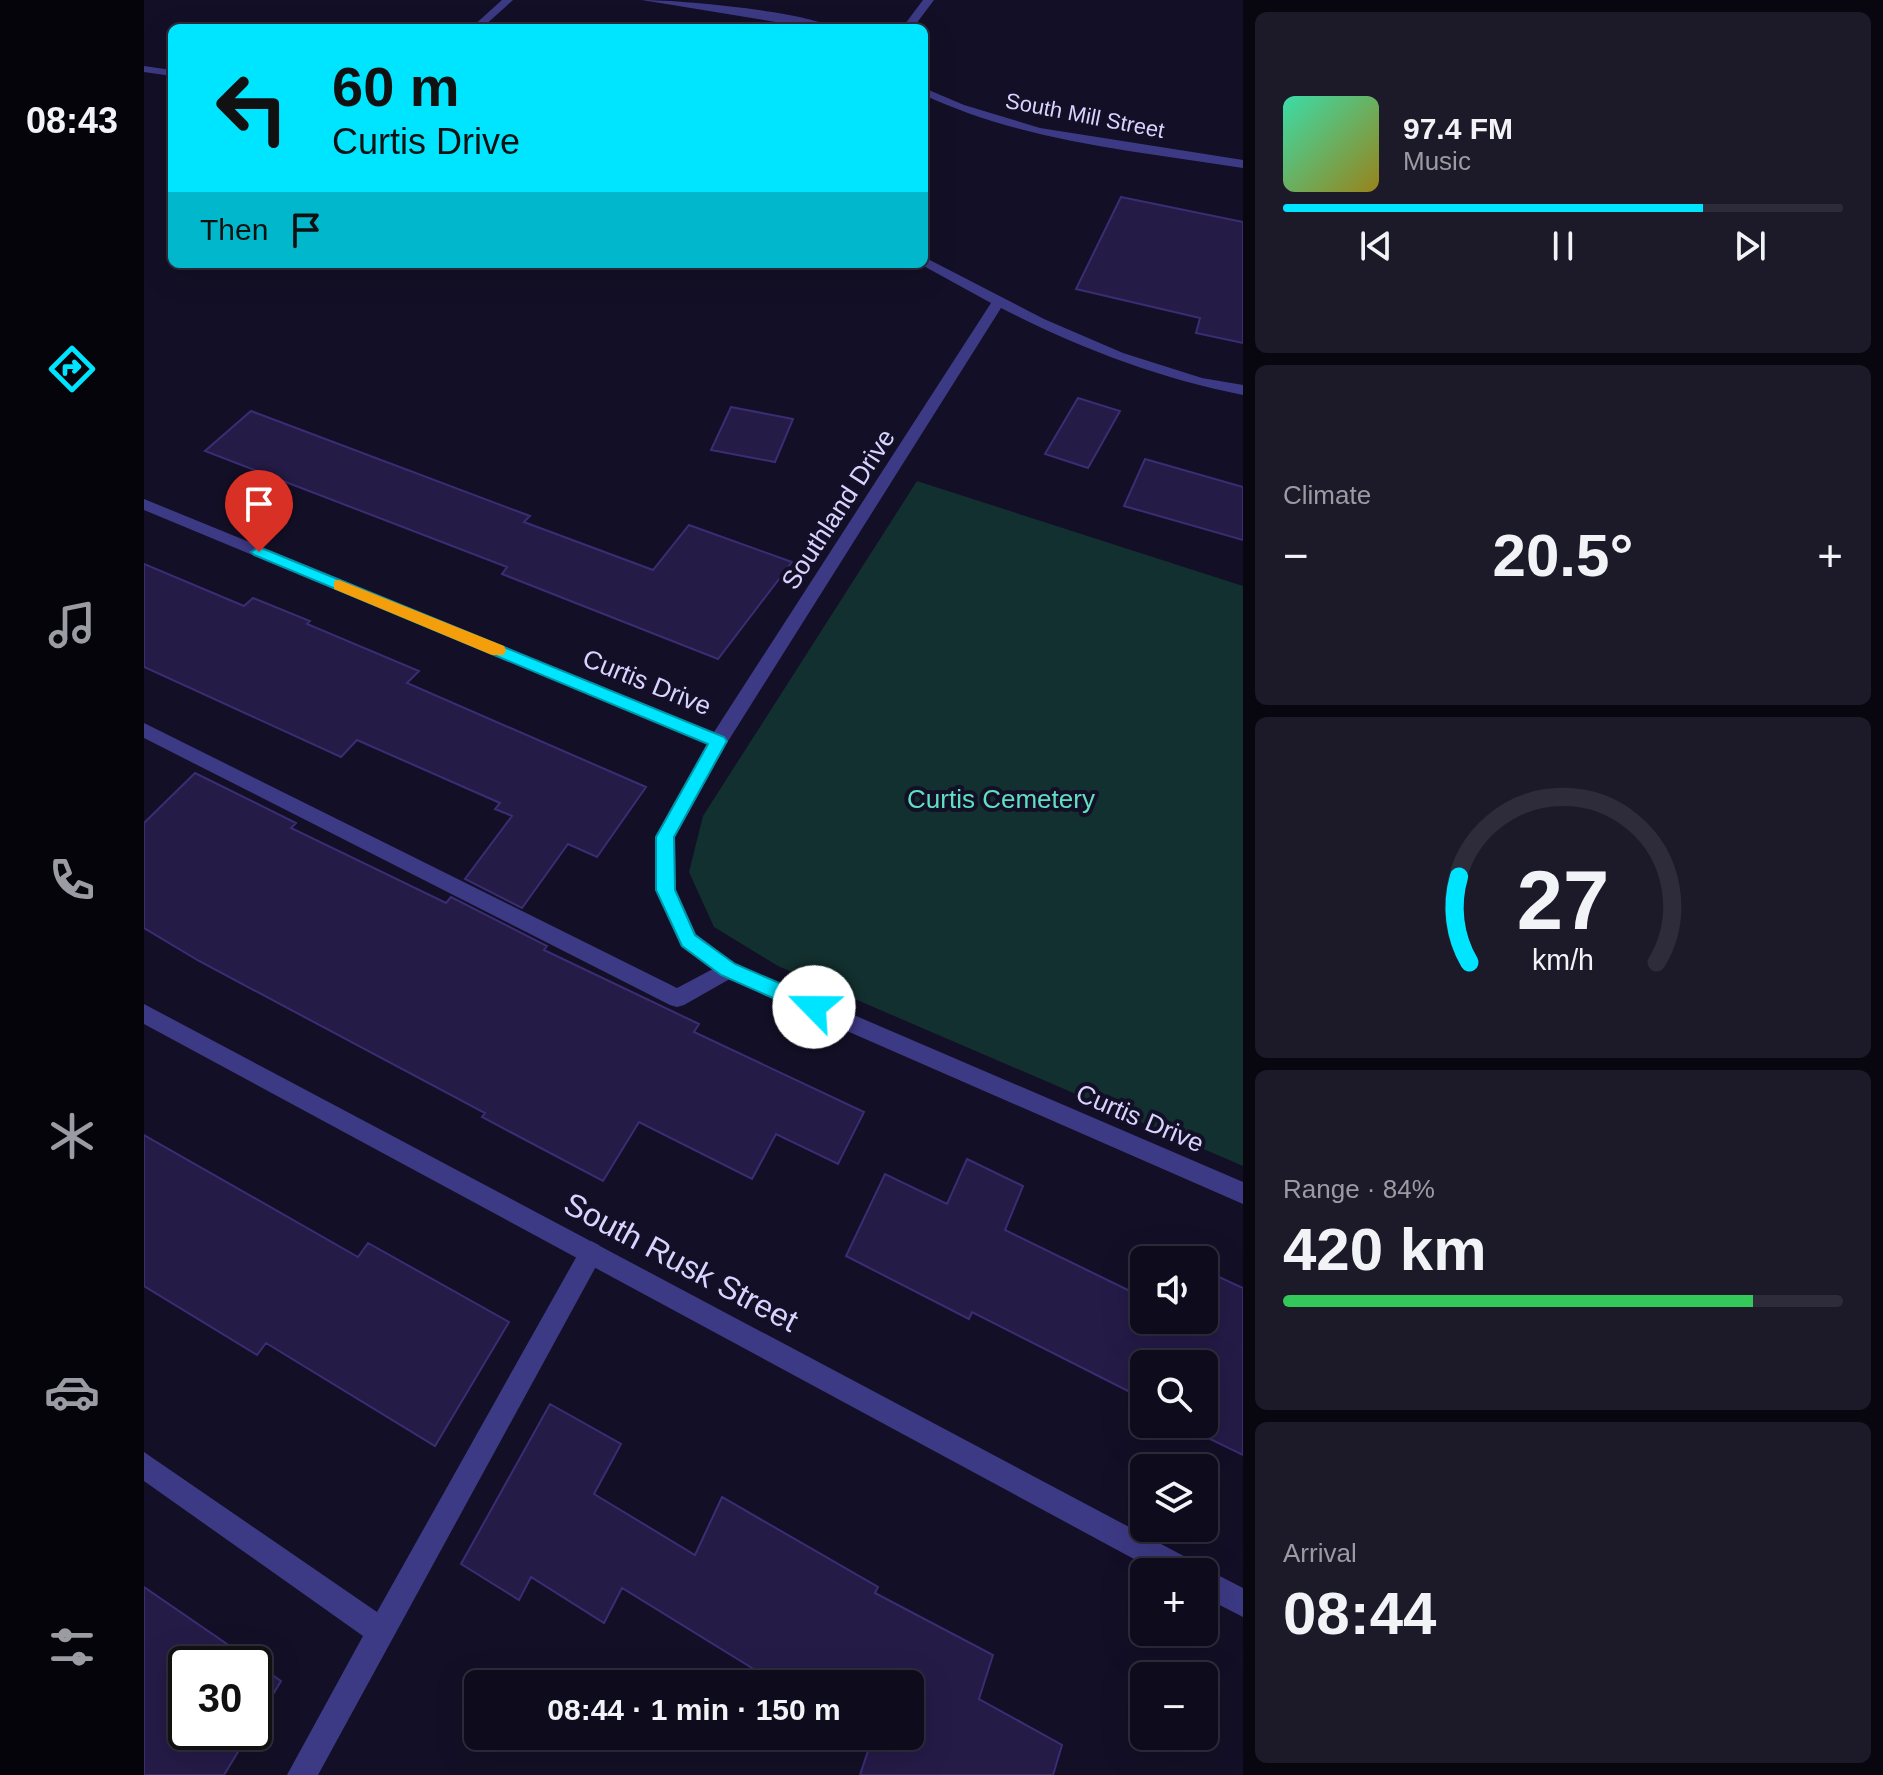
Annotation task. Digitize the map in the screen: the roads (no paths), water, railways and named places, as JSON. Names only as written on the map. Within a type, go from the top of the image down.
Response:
[{"type":"street","points":[[481,24],[508,0]]},
{"type":"street","points":[[647,0],[809,24]]},
{"type":"street","points":[[910,24],[929,0]]},
{"type":"street","points":[[144,69],[168,72]]},
{"type":"street","name":"South Mill Street","points":[[928,93],[959,109],[1048,132],[1243,164]]},
{"type":"street","points":[[928,263],[998,302],[1100,350],[1212,385],[1243,390]]},
{"type":"street","name":"Southland Drive","points":[[718,741],[998,302]]},
{"type":"street","name":"Curtis Drive","points":[[144,504],[718,741],[665,837],[666,890],[688,940],[728,970],[1243,1193]]},
{"type":"street","points":[[144,730],[677,998],[728,970]]},
{"type":"street","name":"South Rusk Street","points":[[144,1013],[1159,1558]]},
{"type":"street","points":[[302,1775],[591,1253]]},
{"type":"street","points":[[144,1465],[381,1632]]},
{"type":"street","points":[[1218,1590],[1243,1603]]},
{"type":"park label","name":"Curtis Cemetery","points":[[1001,799]]}]
